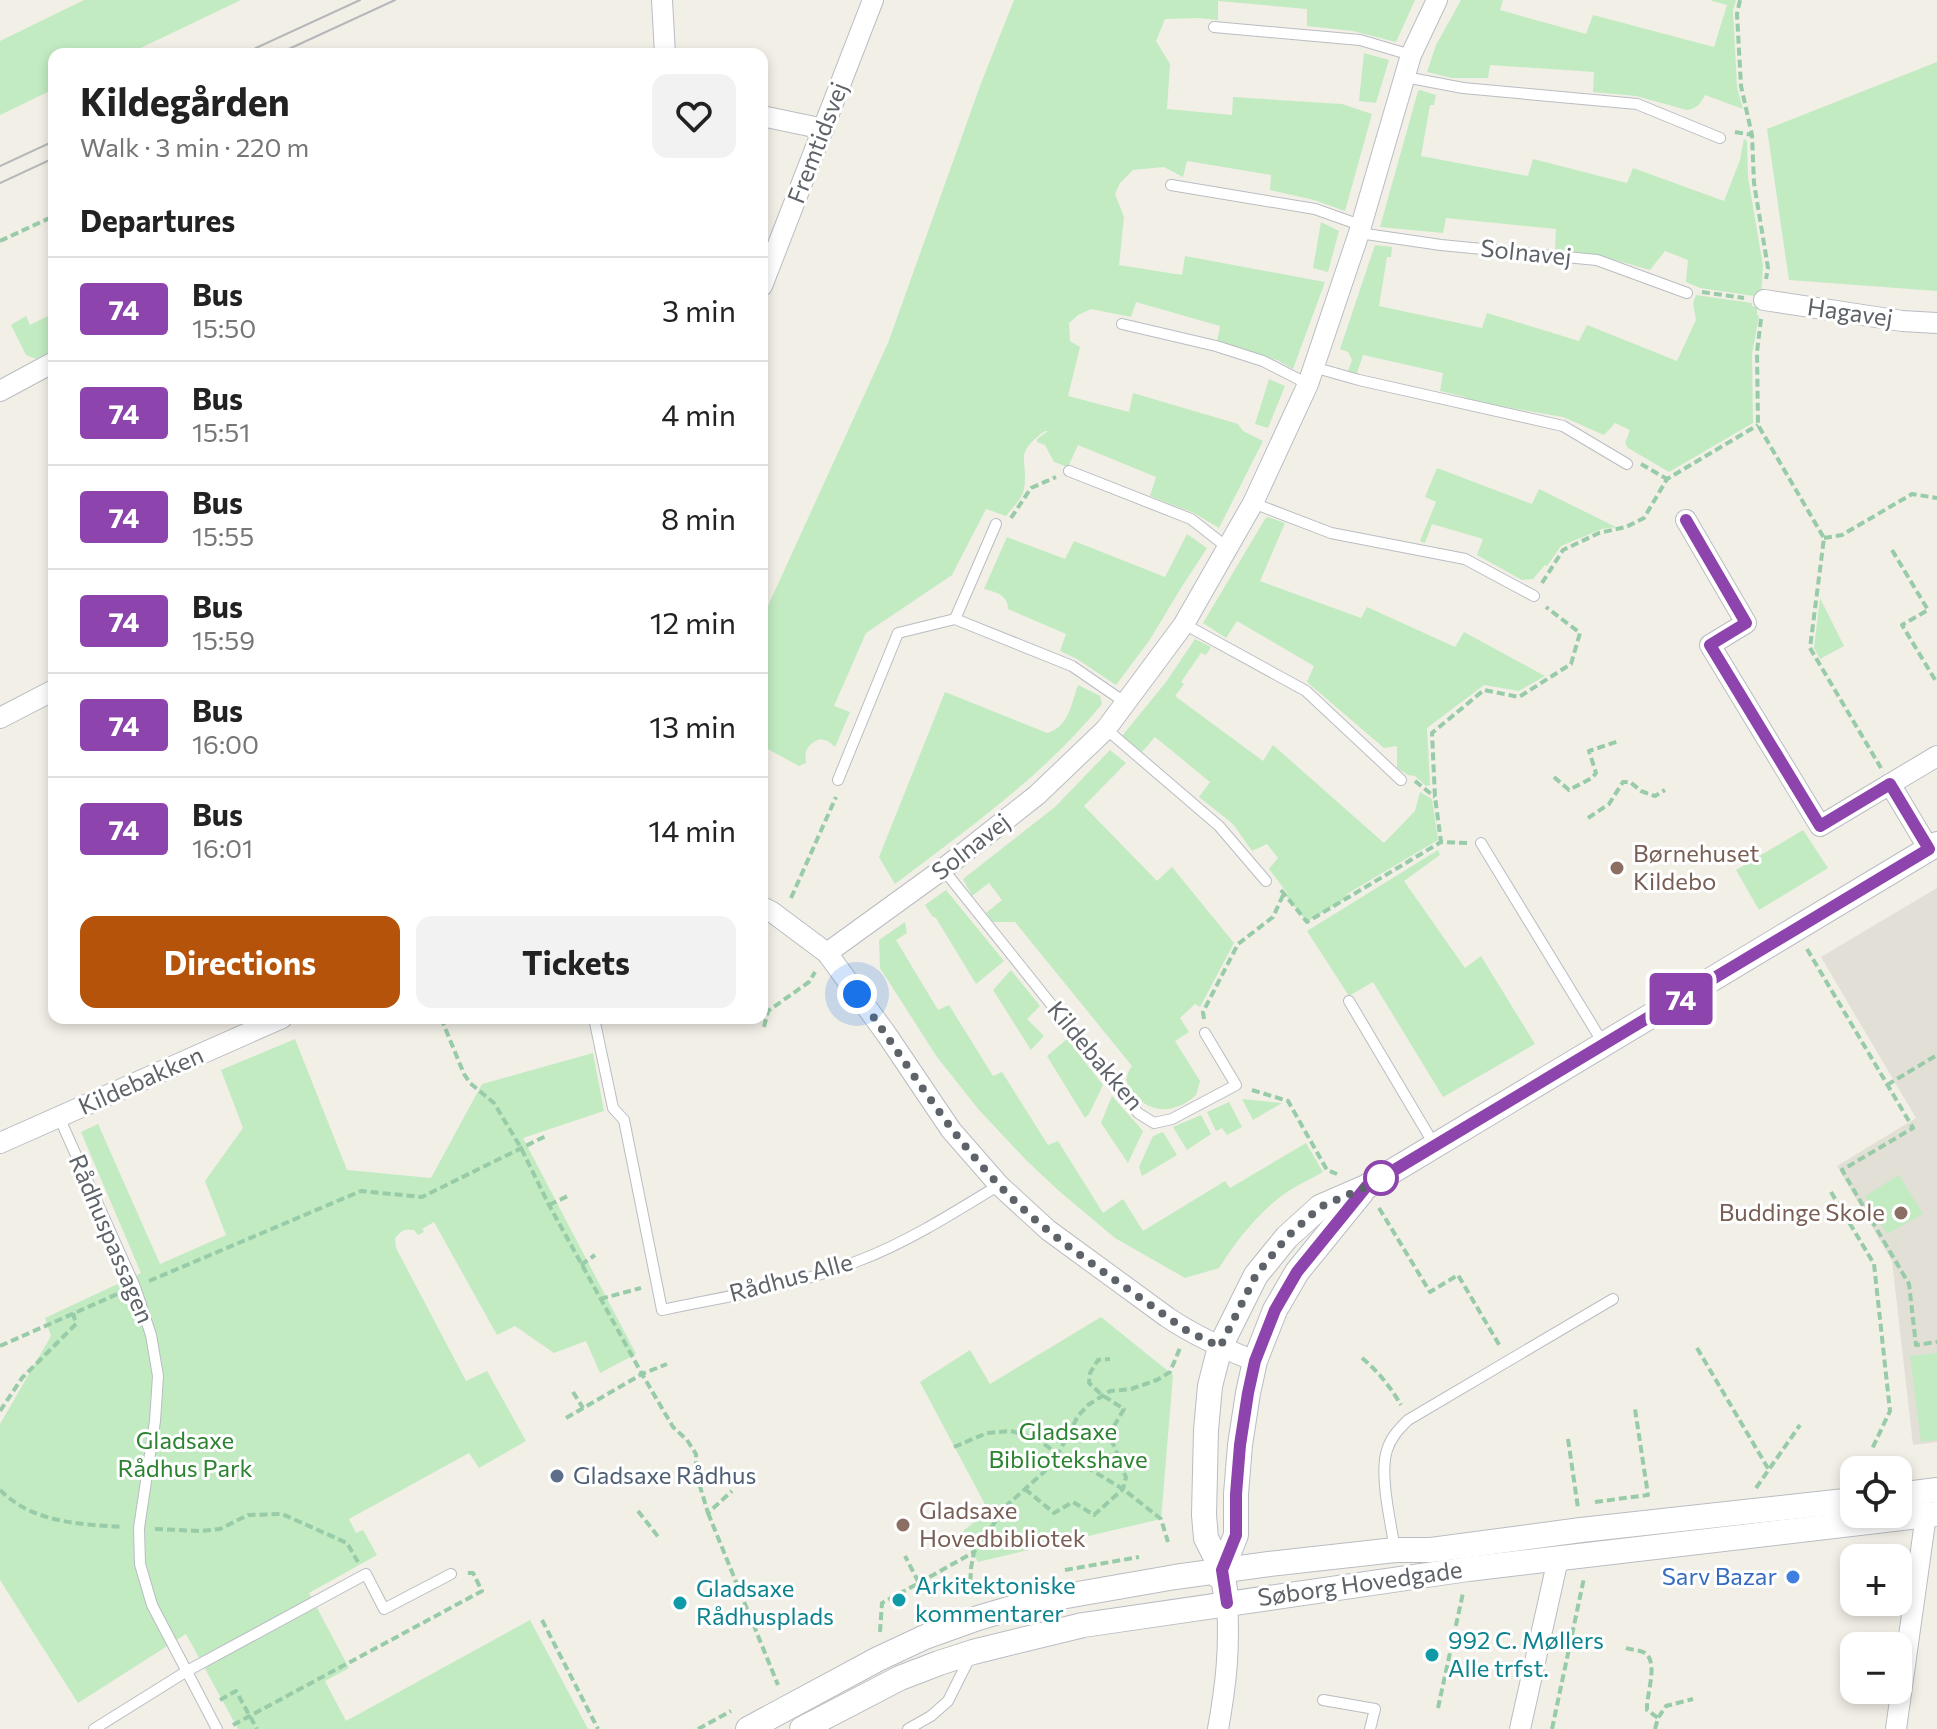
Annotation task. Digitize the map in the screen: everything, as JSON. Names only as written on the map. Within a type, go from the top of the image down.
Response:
[{"type":"street","points":[[662,0],[665,48]]},
{"type":"street","name":"Fremtidsvej","points":[[768,271],[873,0]]},
{"type":"street","name":"Solnavej","points":[[827,953],[943,869],[1037,795],[1106,729],[1184,624],[1253,503],[1311,376],[1411,55],[1437,0]]},
{"type":"street","points":[[768,117],[824,129]]},
{"type":"street","name":"Hagavej","points":[[1764,300],[1902,321],[1937,323]]},
{"type":"street","points":[[0,391],[48,365]]},
{"type":"street","points":[[1686,520],[1746,623],[1710,645],[1820,826],[1937,756]]},
{"type":"street","points":[[0,718],[48,693]]},
{"type":"street","points":[[1218,1729],[1230,1637],[1222,1570],[1206,1538],[1206,1430],[1210,1386],[1220,1347],[1256,1275],[1287,1237],[1320,1207],[1366,1187],[1933,846],[1890,784]]},
{"type":"street","points":[[771,912],[827,953],[951,1130],[999,1185],[1048,1230],[1186,1330],[1255,1361]]},
{"type":"street","name":"Kildebakken","points":[[0,1143],[268,1024]]},
{"type":"street","points":[[973,1652],[1071,1616],[1134,1603],[1212,1581],[1222,1570],[1236,1535],[1240,1445],[1255,1361],[1275,1310],[1297,1272],[1366,1187]]},
{"type":"street","points":[[1912,1493],[1937,1490]]},
{"type":"street","name":"Søborg Hovedgade","points":[[748,1729],[925,1637],[1032,1602],[1222,1570],[1395,1550],[1431,1550],[1840,1502]]},
{"type":"street","points":[[1896,1729],[1932,1515]]},
{"type":"street","name":"Søborg Hovedgade","points":[[802,1729],[900,1678],[973,1652],[1083,1625],[1468,1569],[1932,1515]]},
{"type":"street","points":[[1227,1603],[1236,1591],[1299,1576],[1369,1566],[1431,1550]]},
{"type":"street","points":[[1520,1729],[1558,1559]]},
{"type":"lane","points":[[1214,27],[1360,40],[1411,55]]},
{"type":"lane","points":[[1405,77],[1463,88],[1637,104],[1720,138]]},
{"type":"lane","name":"Solnavej","points":[[1171,185],[1315,209],[1359,229],[1441,245],[1597,260],[1687,293]]},
{"type":"lane","points":[[1122,324],[1216,346],[1311,376],[1359,380],[1563,426],[1627,464]]},
{"type":"lane","points":[[1069,471],[1191,519],[1228,548]]},
{"type":"lane","points":[[1253,503],[1331,533],[1465,559],[1534,596]]},
{"type":"lane","points":[[955,619],[996,524]]},
{"type":"lane","points":[[838,780],[898,633],[955,619],[1072,666],[1126,703]]},
{"type":"lane","points":[[1184,624],[1306,691],[1401,780]]},
{"type":"lane","points":[[1106,729],[1219,826],[1266,881]]},
{"type":"lane","points":[[1481,843],[1604,1044]]},
{"type":"lane","name":"Kildebakken","points":[[943,869],[1138,1113],[1154,1123],[1172,1119],[1236,1085]]},
{"type":"lane","points":[[1349,1001],[1435,1146]]},
{"type":"lane","points":[[595,1024],[613,1108],[624,1120],[657,1283]]},
{"type":"lane","points":[[1205,1033],[1236,1085]]},
{"type":"lane","name":"Rådhuspassagen","points":[[59,1117],[135,1287],[151,1335],[158,1376],[155,1421],[139,1528],[140,1564],[152,1605],[217,1729]]},
{"type":"lane","name":"Rådhus Alle","points":[[657,1283],[662,1310],[801,1281],[860,1261],[893,1245],[999,1185]]},
{"type":"lane","points":[[1395,1550],[1384,1471],[1386,1451],[1394,1435],[1408,1420],[1613,1299]]},
{"type":"lane","points":[[94,1729],[187,1671],[366,1574],[384,1609],[451,1574]]},
{"type":"lane","points":[[908,1729],[931,1716],[948,1701],[973,1652]]},
{"type":"lane","points":[[1323,1700],[1375,1709],[1370,1729]]},
{"type":"path","points":[[1740,0],[1737,14],[1741,86],[1752,135],[1754,183],[1768,268],[1757,352],[1758,425],[1824,538],[1810,648],[1890,784]]},
{"type":"path","points":[[0,241],[48,219]]},
{"type":"path","points":[[1687,293],[1764,300]]},
{"type":"path","points":[[1441,842],[1432,733],[1484,690],[1519,697],[1571,664],[1580,633],[1534,596],[1563,550],[1599,533],[1626,527],[1644,518],[1667,479],[1758,425]]},
{"type":"path","points":[[1627,464],[1641,464],[1667,479]]},
{"type":"path","points":[[996,524],[1010,518],[1031,488],[1069,471]]},
{"type":"path","points":[[1824,538],[1842,535],[1912,494],[1937,498]]},
{"type":"path","points":[[1892,550],[1928,610],[1902,625],[1937,683]]},
{"type":"path","points":[[1554,777],[1569,790],[1592,778],[1596,773],[1589,751],[1619,741]]},
{"type":"path","points":[[1401,780],[1413,779],[1435,797]]},
{"type":"path","points":[[771,912],[797,888],[839,789],[838,780]]},
{"type":"path","points":[[1588,818],[1609,804],[1623,782],[1630,782],[1641,791],[1655,796],[1665,790]]},
{"type":"path","points":[[1266,881],[1277,884],[1307,922],[1441,842],[1481,843]]},
{"type":"path","points":[[1205,1033],[1203,1012],[1238,944],[1273,917],[1284,893]]},
{"type":"path","points":[[1796,930],[1913,1128],[1842,1170],[1909,1284],[1916,1345],[1937,1342]]},
{"type":"path","points":[[768,1011],[809,982],[827,953]]},
{"type":"path","points":[[443,1024],[464,1074],[494,1103],[642,1374],[673,1427],[696,1454],[696,1473],[708,1513],[778,1685]]},
{"type":"path","points":[[1887,1085],[1937,1055]]},
{"type":"path","points":[[1236,1085],[1288,1101],[1327,1170],[1366,1187],[1430,1292],[1458,1275],[1508,1361]]},
{"type":"path","points":[[0,1346],[361,1191],[422,1197],[548,1135]]},
{"type":"path","points":[[1831,1192],[1874,1264],[1890,1411],[1872,1449]]},
{"type":"path","points":[[549,1205],[570,1195]]},
{"type":"path","points":[[581,1265],[595,1255]]},
{"type":"path","points":[[600,1299],[657,1283]]},
{"type":"path","points":[[0,1411],[22,1378],[76,1324],[73,1313]]},
{"type":"path","points":[[971,1593],[974,1552],[1007,1505],[1044,1472],[1058,1454],[1078,1416],[1088,1405],[1110,1391],[1131,1389],[1170,1372],[1186,1330]]},
{"type":"path","points":[[1697,1348],[1769,1470]]},
{"type":"path","points":[[1362,1358],[1393,1392],[1408,1420]]},
{"type":"path","points":[[1025,1489],[1054,1513],[1073,1502],[1094,1515],[1123,1489],[1126,1477],[1117,1449],[1108,1436],[1124,1409],[1089,1383],[1090,1373],[1098,1360],[1110,1359]]},
{"type":"path","points":[[566,1418],[642,1374],[667,1364]]},
{"type":"path","points":[[573,1392],[583,1408]]},
{"type":"path","points":[[1591,1503],[1648,1495],[1635,1409]]},
{"type":"path","points":[[1738,1513],[1800,1425]]},
{"type":"path","points":[[954,1447],[987,1433],[1011,1431],[1037,1439],[1058,1454],[1123,1489],[1161,1519],[1168,1542]]},
{"type":"path","points":[[1568,1439],[1581,1530]]},
{"type":"path","points":[[0,1490],[34,1513],[69,1524],[201,1531],[220,1529],[248,1515],[282,1514],[347,1543],[366,1574]]},
{"type":"path","points":[[708,1513],[732,1491]]},
{"type":"path","points":[[638,1511],[660,1539]]},
{"type":"path","points":[[880,1632],[882,1603],[974,1552]]},
{"type":"path","points":[[905,1556],[919,1583]]},
{"type":"path","points":[[1552,1729],[1589,1556]]},
{"type":"path","points":[[1438,1708],[1468,1569]]},
{"type":"path","points":[[225,1729],[482,1591],[473,1573],[451,1574]]},
{"type":"path","points":[[542,1620],[598,1729]]},
{"type":"path","points":[[1571,1638],[1595,1644]]},
{"type":"path","points":[[1626,1648],[1643,1652],[1650,1658],[1652,1676],[1646,1699],[1647,1710],[1658,1718]]},
{"type":"path","points":[[205,1708],[236,1691],[257,1729]]},
{"type":"path","points":[[1655,1729],[1666,1706],[1693,1699]]},
{"type":"shaded area","name":"Buddinge Skole","points":[[1937,888],[1937,1442],[1913,1445],[1892,1261],[1837,1166],[1916,1118],[1821,957]]},
{"type":"green space","points":[[84,0],[241,0],[141,48],[48,48],[48,92],[0,115],[0,41]]},
{"type":"green space","points":[[1014,0],[1415,0],[1396,42],[1353,31],[1307,26],[1307,9],[1218,1],[1218,20],[1165,19],[1156,41],[1170,64],[1167,109],[1232,115],[1233,97],[1342,104],[1372,114],[1345,211],[1270,190],[1271,175],[1187,161],[1183,177],[1164,167],[1133,170],[1120,183],[1115,194],[1124,217],[1119,265],[1182,275],[1185,256],[1325,282],[1293,369],[1277,360],[1217,342],[1220,326],[1136,302],[1131,317],[1091,309],[1069,323],[1070,341],[1080,347],[1068,396],[1129,412],[1133,393],[1238,424],[1243,431],[1263,441],[1219,528],[1194,513],[1150,496],[1156,477],[1078,445],[1068,467],[1054,462],[1045,445],[1037,442],[1048,431],[1045,431],[1028,446],[1025,452],[1023,492],[1006,516],[986,509],[952,575],[866,633],[834,706],[850,712],[835,747],[828,741],[816,741],[806,751],[806,763],[799,766],[768,749],[768,606],[888,343]]},
{"type":"green space","points":[[1461,0],[1503,0],[1500,10],[1586,34],[1593,15],[1714,47],[1727,5],[1712,0],[1736,0],[1733,10],[1737,87],[1743,109],[1705,95],[1698,105],[1687,110],[1636,96],[1593,92],[1594,72],[1490,65],[1488,78],[1452,78],[1427,72],[1436,45]]},
{"type":"green space","points":[[1364,53],[1389,60],[1376,103],[1359,101]]},
{"type":"green space","points":[[1937,62],[1937,291],[1789,280],[1767,129]]},
{"type":"green space","points":[[1420,90],[1436,95],[1434,105],[1430,105],[1421,156],[1528,176],[1533,159],[1627,183],[1633,168],[1724,201],[1740,160],[1744,139],[1747,141],[1748,177],[1763,266],[1761,297],[1700,288],[1686,282],[1688,260],[1665,251],[1650,270],[1598,255],[1555,249],[1556,229],[1446,218],[1443,233],[1380,227]]},
{"type":"green space","points":[[1321,222],[1339,231],[1328,272],[1313,268]]},
{"type":"green space","points":[[1375,245],[1392,247],[1391,257],[1387,257],[1379,306],[1482,328],[1487,313],[1579,341],[1587,325],[1677,361],[1696,320],[1693,303],[1696,295],[1752,303],[1757,307],[1759,316],[1752,354],[1753,423],[1669,472],[1628,448],[1625,443],[1630,430],[1615,423],[1604,435],[1563,417],[1465,400],[1465,397],[1440,391],[1443,373],[1363,355],[1357,373],[1348,371],[1352,360],[1348,352],[1340,349]]},
{"type":"green space","points":[[26,316],[30,325],[48,316],[48,353],[36,359],[26,355],[11,325]]},
{"type":"green space","points":[[1269,379],[1285,386],[1268,428],[1255,424]]},
{"type":"green space","points":[[1437,468],[1532,504],[1539,489],[1616,527],[1602,529],[1561,546],[1533,579],[1522,580],[1477,555],[1483,539],[1432,524],[1425,543],[1420,541],[1436,502],[1425,497]]},
{"type":"green space","points":[[1268,517],[1285,523],[1260,581],[1361,618],[1367,607],[1455,647],[1464,632],[1545,676],[1519,691],[1484,685],[1427,728],[1430,785],[1426,786],[1415,776],[1397,768],[1397,746],[1384,748],[1307,682],[1314,666],[1237,621],[1226,638],[1203,623]]},
{"type":"green space","points":[[1187,534],[1207,548],[1149,641],[1116,685],[1060,651],[1066,634],[1008,609],[1004,597],[984,589],[1007,537],[1065,559],[1074,541],[1165,577]]},
{"type":"green space","points":[[1820,598],[1844,646],[1820,659],[1814,648]]},
{"type":"green space","points":[[1195,639],[1211,647],[1206,655],[1201,653],[1175,696],[1263,761],[1273,745],[1384,843],[1415,811],[1420,792],[1432,799],[1438,840],[1347,894],[1348,897],[1307,922],[1269,869],[1278,858],[1267,844],[1252,851],[1233,824],[1199,797],[1210,782],[1155,737],[1142,752],[1122,736],[1166,682]]},
{"type":"green space","points":[[1078,685],[1100,696],[1102,704],[1079,730],[1004,800],[895,884],[879,857],[945,692],[1047,733],[1065,720]]},
{"type":"green space","points":[[1110,750],[1126,763],[1084,806],[1157,881],[1172,867],[1234,943],[1200,1007],[1195,1004],[1180,1018],[1189,1032],[1175,1041],[1200,1081],[1196,1095],[1173,1108],[1148,1106],[1134,1094],[1127,1080],[1132,1066],[1015,922],[993,922],[986,913],[1002,900],[989,883],[972,896],[963,879],[1055,807]]},
{"type":"green space","points":[[1803,830],[1828,868],[1759,910],[1736,870]]},
{"type":"green space","points":[[1438,850],[1440,855],[1404,881],[1465,968],[1481,956],[1535,1044],[1443,1097],[1373,982],[1349,996],[1307,931]]},
{"type":"green space","points":[[946,890],[1004,961],[976,984],[925,905]]},
{"type":"green space","points":[[905,922],[907,933],[896,940],[938,1010],[949,1005],[993,1076],[1002,1072],[1048,1145],[1058,1141],[1103,1213],[1123,1199],[1143,1231],[1225,1181],[1230,1188],[1306,1143],[1323,1172],[1290,1190],[1271,1205],[1246,1230],[1219,1268],[1185,1278],[1115,1238],[1026,1160],[979,1110],[937,1057],[880,968],[879,940]]},
{"type":"green space","points":[[1011,970],[1040,1006],[1027,1019],[1044,1036],[1031,1050],[993,990]]},
{"type":"green space","name":"Gladsaxe Rådhus Park","points":[[295,1039],[347,1170],[431,1178],[482,1084],[593,1053],[604,1111],[523,1138],[636,1354],[600,1373],[586,1341],[554,1353],[515,1326],[497,1335],[434,1222],[418,1235],[414,1230],[401,1232],[395,1238],[396,1248],[466,1381],[487,1371],[526,1441],[479,1468],[469,1453],[349,1519],[356,1533],[363,1530],[377,1555],[309,1593],[349,1668],[325,1681],[346,1721],[530,1620],[588,1729],[238,1729],[186,1634],[78,1703],[0,1580],[0,1424],[51,1336],[45,1318],[141,1273],[81,1132],[98,1124],[160,1264],[226,1235],[205,1181],[243,1128],[221,1070]]},
{"type":"green space","points":[[1067,1039],[1103,1085],[1085,1118],[1047,1056]]},
{"type":"green space","points":[[1112,1096],[1143,1131],[1128,1163],[1101,1123]]},
{"type":"green space","points":[[1242,1099],[1282,1103],[1253,1120]]},
{"type":"green space","points":[[1229,1102],[1242,1127],[1227,1135],[1222,1128],[1216,1131],[1207,1112]]},
{"type":"green space","points":[[1201,1115],[1211,1134],[1187,1150],[1173,1127]]},
{"type":"green space","points":[[1163,1132],[1177,1155],[1142,1176],[1139,1167],[1153,1136]]},
{"type":"green space","points":[[1899,1175],[1923,1214],[1887,1234],[1865,1196]]},
{"type":"green space","name":"Gladsaxe Bibliotekshave","points":[[1101,1317],[1173,1375],[1161,1519],[978,1562],[961,1533],[988,1510],[920,1382],[970,1350],[990,1384]]},
{"type":"green space","points":[[1937,1353],[1937,1440],[1921,1442],[1910,1356]]},
{"type":"tram line","points":[[256,48],[360,0]]},
{"type":"tram line","points":[[291,48],[395,0]]},
{"type":"tram line","points":[[0,166],[48,144]]},
{"type":"tram line","points":[[0,183],[48,161]]},
{"type":"bus line","name":"74","points":[[1227,1603],[1222,1570],[1236,1535],[1240,1445],[1255,1361],[1275,1310],[1297,1272],[1366,1187],[1929,849],[1890,784],[1820,826],[1710,645],[1746,623],[1686,520]]},
{"type":"place","name":"Børnehuset Kildebo","points":[[1617,868]]},
{"type":"place","name":"Buddinge Skole","points":[[1901,1213]]},
{"type":"place","name":"Gladsaxe Rådhus","points":[[557,1476]]},
{"type":"place","name":"Gladsaxe Hovedbibliotek","points":[[903,1525]]},
{"type":"place","name":"Sarv Bazar","points":[[1793,1577]]},
{"type":"place","name":"Arkitektoniske kommentarer","points":[[899,1600]]},
{"type":"place","name":"Gladsaxe Rådhusplads","points":[[680,1603]]},
{"type":"place","name":"992 C. Møllers Alle trfst.","points":[[1432,1655]]},
{"type":"route","points":[[857,994],[951,1130],[1018,1205],[1167,1317],[1220,1347],[1256,1275],[1287,1237],[1320,1207],[1389,1173],[1381,1178]]}]
